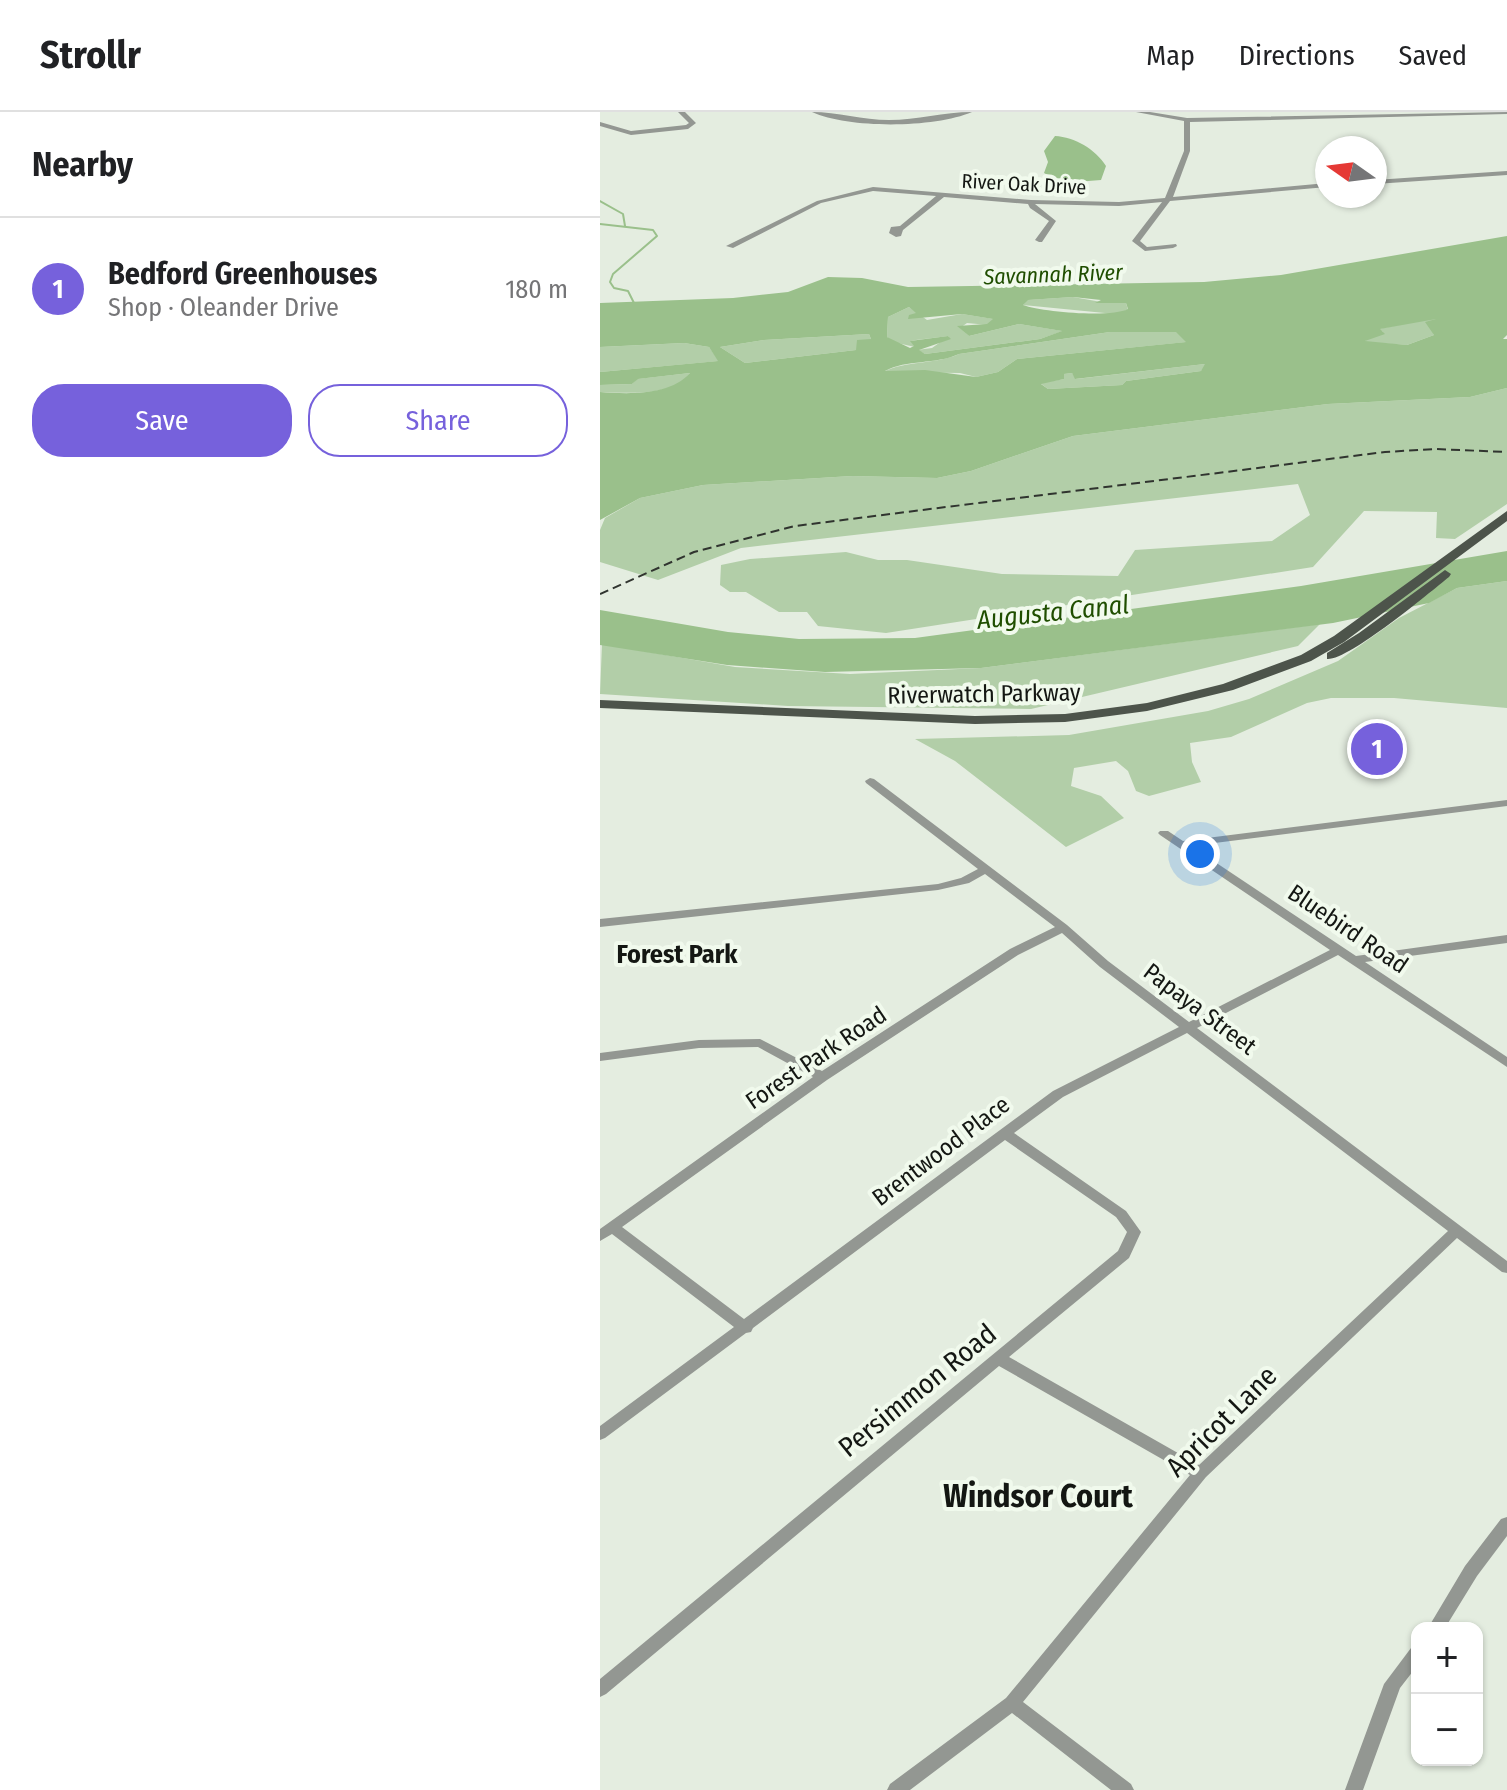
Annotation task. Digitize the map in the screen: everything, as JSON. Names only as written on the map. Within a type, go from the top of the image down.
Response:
[{"type":"main road","name":"Riverwatch Parkway","points":[[600,704],[935,720],[1065,718],[1147,707],[1228,687],[1306,658],[1339,639],[1507,515]]},
{"type":"main road","name":"Riverwatch Parkway","points":[[600,712],[970,729],[1094,723],[1171,711],[1251,690],[1314,666],[1364,636],[1507,526]]},
{"type":"street","points":[[681,112],[693,123],[688,127]]},
{"type":"street","points":[[815,112],[850,119],[897,122],[969,112]]},
{"type":"street","points":[[1139,112],[1187,120],[1226,115],[1507,112]]},
{"type":"street","points":[[1173,246],[1145,249],[1136,241],[1168,200],[1187,151],[1187,120]]},
{"type":"street","points":[[600,124],[637,133],[688,127],[699,130]]},
{"type":"street","points":[[1387,181],[1507,173]]},
{"type":"street","name":"River Oak Drive","points":[[730,246],[837,196],[885,188],[1031,202],[1131,204],[1315,186]]},
{"type":"street","points":[[900,229],[942,195]]},
{"type":"street","points":[[1031,202],[1032,207],[1053,221],[1039,240]]},
{"type":"street","name":"Papaya Street","points":[[870,781],[1063,928],[1104,964],[1507,1268]]},
{"type":"street","points":[[1182,844],[1507,803]]},
{"type":"street","name":"Bluebird Road","points":[[1164,833],[1507,1063]]},
{"type":"street","points":[[600,923],[938,887],[965,881],[985,869]]},
{"type":"street","name":"Forest Park Road","points":[[606,1232],[822,1077],[1014,952],[1063,928]]},
{"type":"street","points":[[1356,960],[1507,939]]},
{"type":"street","name":"Brentwood Place","points":[[600,1434],[1058,1094],[1339,950]]},
{"type":"street","points":[[600,1057],[699,1044],[760,1043],[822,1077]]},
{"type":"street","name":"Persimmon Road","points":[[600,1689],[1124,1254],[1134,1232],[1121,1214],[1004,1133]]},
{"type":"street","name":"Apricot Lane","points":[[896,1790],[1012,1703],[1200,1473],[1457,1230]]},
{"type":"street","points":[[606,1232],[746,1328]]},
{"type":"street","points":[[998,1358],[1200,1473]]},
{"type":"street","points":[[1440,1622],[1471,1571],[1507,1524]]},
{"type":"street","points":[[1354,1790],[1393,1684],[1411,1661]]},
{"type":"street","points":[[1012,1703],[1125,1790]]},
{"type":"shaded area","points":[[1055,136],[1077,141],[1096,154],[1106,166],[1101,180],[1063,183],[1044,173],[1048,162],[1044,151]]},
{"type":"shaded area","points":[[1507,236],[1507,335],[1503,339],[1507,339],[1507,388],[1470,397],[1328,404],[1073,436],[971,471],[937,478],[852,476],[703,485],[640,498],[600,520],[600,392],[660,390],[682,381],[690,373],[638,379],[632,384],[600,385],[600,372],[718,361],[709,347],[684,343],[600,347],[600,303],[733,298],[788,292],[828,277],[862,278],[908,287],[1204,282],[1281,275]],"holes":[[[1073,297],[1101,300],[1095,303],[1126,303],[1128,309],[1092,314],[1060,312],[1023,305],[1028,300]],[[909,307],[916,313],[909,315],[908,319],[962,314],[993,319],[987,324],[957,326],[969,336],[1019,324],[1062,331],[1040,339],[925,354],[919,350],[951,339],[948,336],[910,341],[914,346],[910,348],[887,337],[888,317]],[[1436,319],[1425,322],[1434,335],[1407,345],[1365,341],[1385,334],[1380,329]],[[1110,332],[1176,332],[1186,342],[1017,359],[998,372],[976,377],[925,370],[885,371],[950,357]],[[869,334],[871,339],[857,340],[856,350],[745,363],[720,347],[764,340]],[[1205,364],[1201,371],[1126,381],[1122,385],[1048,389],[1041,384],[1064,379],[1064,374],[1072,373],[1075,379]]]},
{"type":"shaded area","points":[[1073,297],[1126,303],[1128,310],[1115,314],[1023,305],[1027,300]]},
{"type":"shaded area","points":[[909,307],[927,320],[962,314],[994,319],[988,325],[967,323],[960,328],[969,336],[1019,324],[1063,331],[1040,339],[925,354],[917,350],[932,348],[949,336],[911,341],[915,347],[893,342],[887,337],[888,317]]},
{"type":"shaded area","points":[[1434,318],[1439,320],[1431,327],[1434,335],[1407,345],[1362,342],[1383,332],[1378,329]]},
{"type":"shaded area","points":[[1110,332],[1177,332],[1187,342],[1017,359],[998,372],[976,377],[960,373],[883,372],[959,354]]},
{"type":"shaded area","points":[[869,334],[871,339],[856,350],[745,363],[720,347],[764,340]]},
{"type":"shaded area","points":[[684,343],[709,347],[719,361],[600,372],[600,347]]},
{"type":"shaded area","points":[[1205,364],[1207,367],[1201,371],[1126,381],[1122,385],[1048,389],[1040,383],[1064,379],[1063,374],[1072,373],[1076,379]]},
{"type":"shaded area","points":[[690,373],[683,381],[661,390],[600,392],[600,385],[632,384],[637,379]]},
{"type":"shaded area","points":[[1507,388],[1507,504],[1455,539],[1436,538],[1437,512],[1364,511],[1313,567],[886,633],[818,626],[807,612],[779,612],[746,592],[730,592],[720,585],[721,565],[750,559],[846,552],[878,560],[907,560],[1002,574],[1118,576],[1135,550],[1272,541],[1310,515],[1298,484],[741,548],[658,580],[600,562],[600,530],[605,518],[640,498],[703,485],[852,476],[937,478],[971,471],[1073,436],[1328,404],[1470,397]]},
{"type":"shaded area","points":[[1507,551],[1507,581],[1457,588],[1429,603],[1333,623],[981,668],[825,672],[727,665],[600,645],[600,610],[728,632],[799,639],[915,638],[1301,586]]},
{"type":"shaded area","points":[[1507,581],[1507,708],[1394,698],[1331,698],[1307,703],[1231,737],[1190,743],[1192,762],[1201,782],[1149,796],[1136,791],[1128,771],[1116,761],[1074,768],[1071,786],[1101,796],[1124,818],[1066,847],[955,761],[915,739],[1069,735],[1208,711],[1249,699],[1338,661],[1399,618],[1457,588]]},
{"type":"shaded area","points":[[1320,624],[1298,646],[1031,709],[788,706],[600,694],[602,644],[735,667],[850,674],[981,668]]},
{"type":"waterway","points":[[600,201],[623,214],[625,226]]},
{"type":"waterway","points":[[600,224],[653,230],[657,236],[613,274],[610,282],[614,288],[628,291],[634,303]]},
{"type":"railway","points":[[600,594],[694,552],[795,526],[1385,452],[1435,449],[1507,452]]},
{"type":"place","name":"Bedford Greenhouses","points":[[1377,749]]},
{"type":"district","name":"Forest Park","points":[[677,954]]},
{"type":"district","name":"Windsor Court","points":[[1038,1496]]},
{"type":"water label","name":"Savannah River","points":[[1053,274]]},
{"type":"water label","name":"Augusta Canal","points":[[1053,612]]}]
